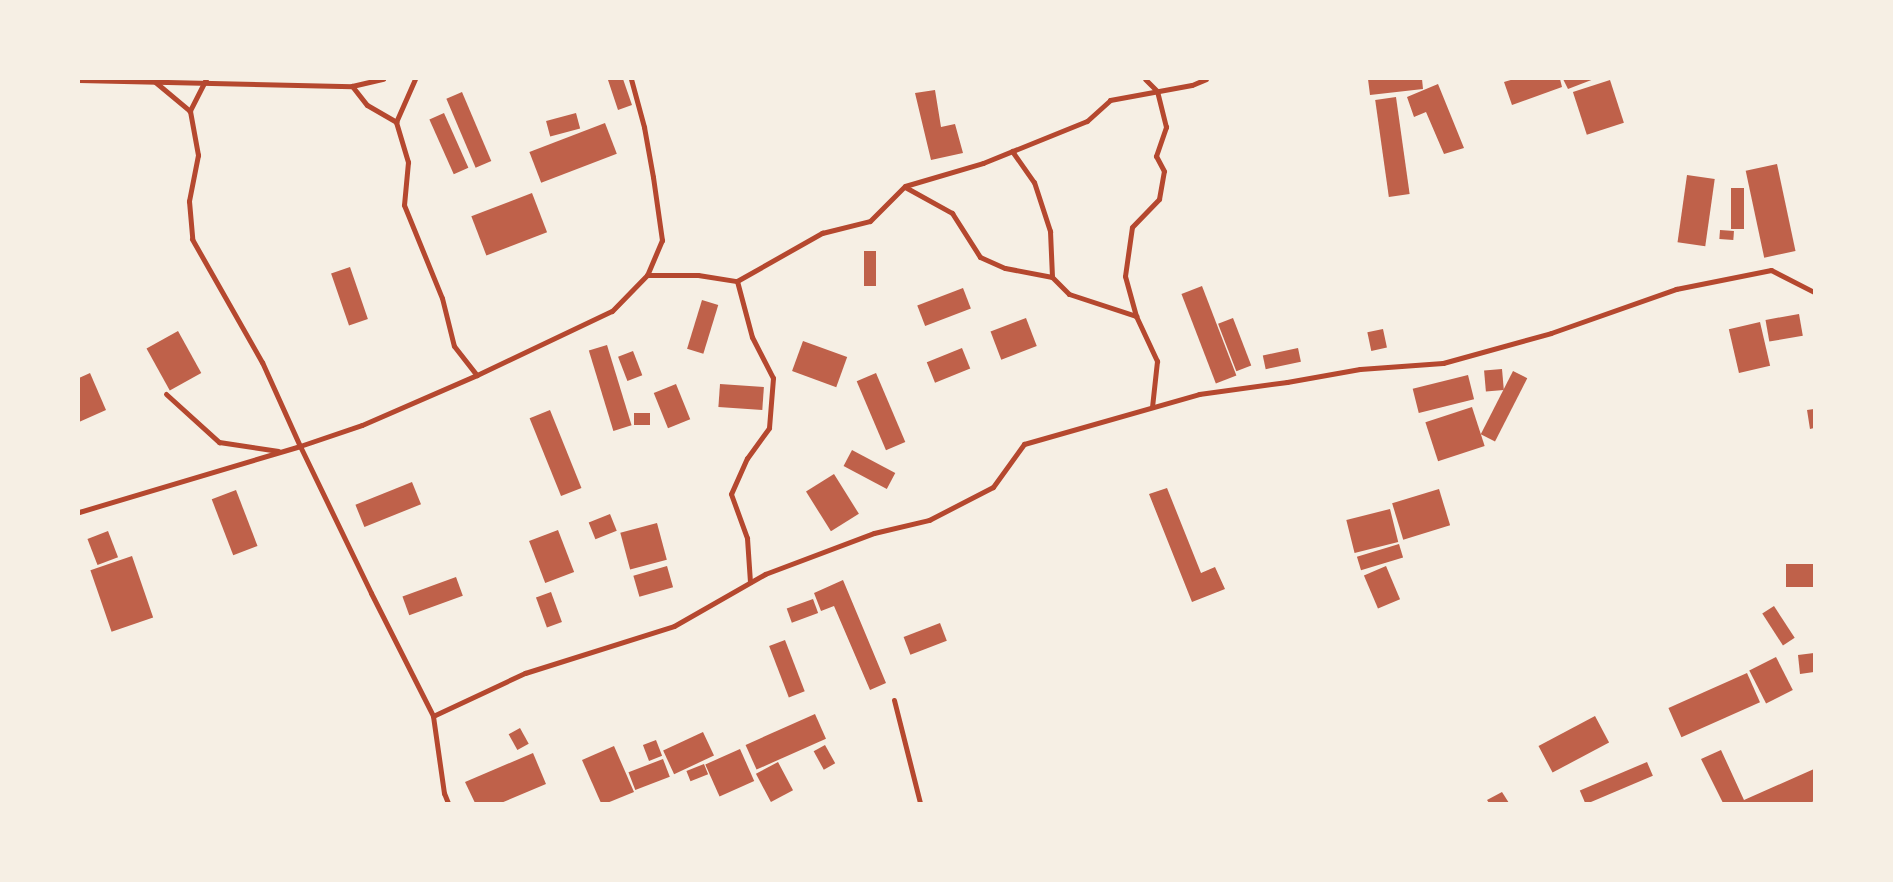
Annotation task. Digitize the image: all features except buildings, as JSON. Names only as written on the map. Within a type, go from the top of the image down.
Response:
[{"type":"street","points":[[79,80],[244,81],[352,86],[383,79]]},
{"type":"street","points":[[415,79],[396,122],[408,162],[404,205],[442,298],[454,346],[477,375]]},
{"type":"street","points":[[79,512],[300,446],[362,425],[477,375],[612,311],[648,275],[662,240],[652,168],[632,79]]},
{"type":"street","points":[[1145,79],[1157,91],[1166,127],[1156,156],[1164,172],[1159,199],[1132,227],[1126,276],[1136,316],[1157,361],[1152,407]]},
{"type":"street","points":[[648,275],[698,275],[737,281],[822,234],[870,221],[905,186],[983,163],[1087,122],[1110,100],[1192,85],[1206,79]]},
{"type":"street","points":[[154,81],[190,111]]},
{"type":"street","points":[[205,81],[190,111],[198,155],[189,201],[192,239],[262,362],[371,594],[433,716],[444,793],[448,803]]},
{"type":"street","points":[[352,86],[367,105],[396,122]]},
{"type":"street","points":[[1012,151],[1034,182],[1050,231],[1052,277]]},
{"type":"street","points":[[905,186],[952,213],[980,257],[1005,268],[1052,277],[1069,294],[1136,316]]},
{"type":"street","points":[[433,716],[525,673],[674,626],[765,574],[874,533],[929,520],[993,487],[1024,444],[1199,394],[1287,382],[1360,369],[1443,364],[1551,333],[1676,290],[1771,270],[1814,292]]},
{"type":"street","points":[[737,281],[752,336],[773,378],[769,428],[747,458],[731,494],[747,538],[750,582]]},
{"type":"street","points":[[166,394],[219,442],[280,452]]},
{"type":"street","points":[[894,700],[920,803]]}]
